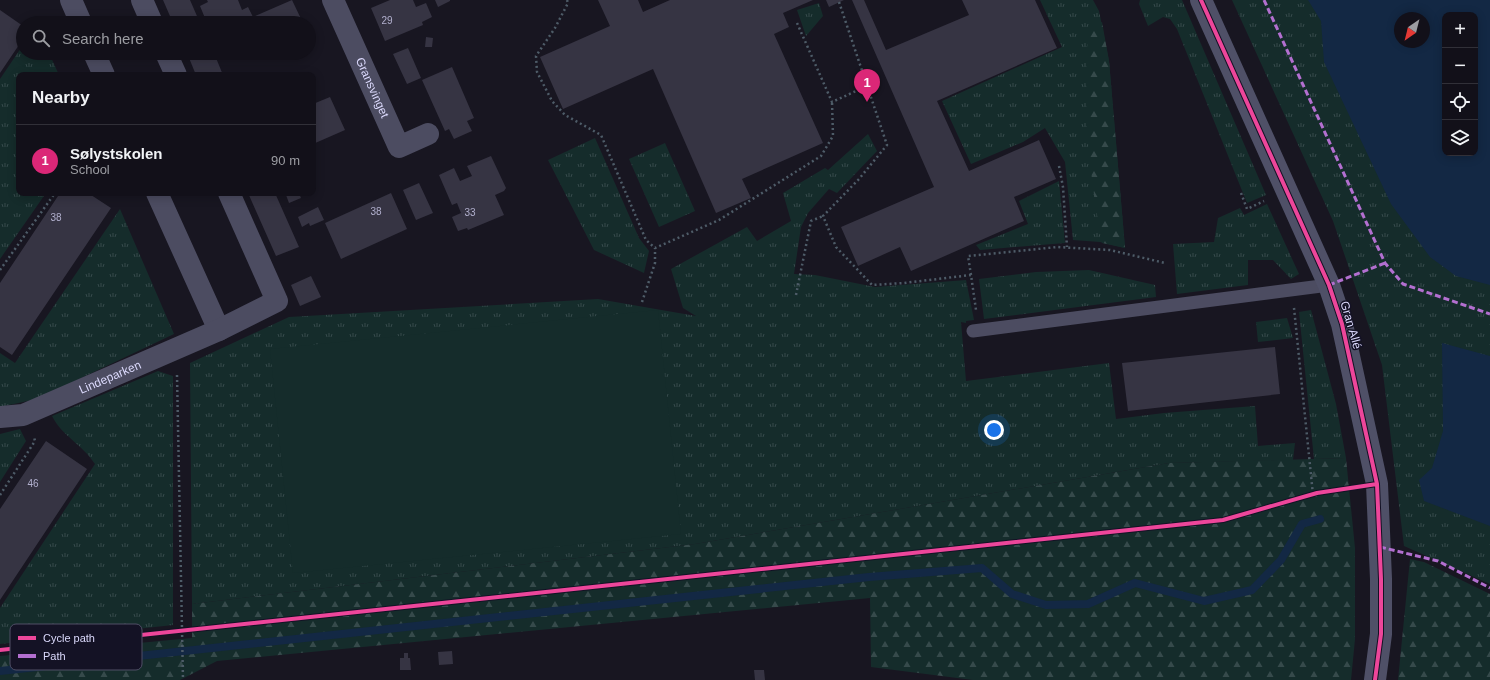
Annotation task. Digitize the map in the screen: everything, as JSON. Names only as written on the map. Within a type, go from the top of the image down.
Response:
[{"type":"street","points":[[71,0],[78,16]]},
{"type":"street","points":[[142,0],[149,16]]},
{"type":"street","name":"Gransvinget","points":[[333,0],[399,147],[428,134]]},
{"type":"street","name":"Gran Allé","points":[[1201,0],[1329,285],[1346,339],[1377,484],[1381,634],[1375,680]]},
{"type":"street","points":[[97,60],[103,72]]},
{"type":"street","points":[[169,60],[175,72]]},
{"type":"street","points":[[158,196],[219,330]]},
{"type":"street","name":"Lindeparken","points":[[0,417],[22,415],[219,330],[277,301],[230,196]]},
{"type":"lane","points":[[976,331],[1329,285]]},
{"type":"path","points":[[567,0],[568,3],[555,28],[536,56],[537,72],[552,101],[565,115],[601,135],[646,240],[656,248]]},
{"type":"path","points":[[796,295],[811,221],[823,216],[859,179],[887,145],[839,2]]},
{"type":"path","points":[[656,248],[719,220],[821,156],[832,136],[832,102],[797,23]]},
{"type":"path","points":[[832,102],[867,86]]},
{"type":"path","points":[[1059,166],[1063,187],[1067,247]]},
{"type":"path","points":[[1241,193],[1247,209],[1268,200]]},
{"type":"path","points":[[0,270],[53,196]]},
{"type":"path","points":[[823,216],[836,246],[872,285],[904,284],[971,275]]},
{"type":"path","points":[[976,331],[968,256],[1067,247],[1110,250],[1165,263]]},
{"type":"path","points":[[642,302],[655,263],[656,248]]},
{"type":"path","points":[[1292,290],[1315,494],[1305,497]]},
{"type":"path","points":[[176,348],[183,680]]},
{"type":"path","points":[[0,495],[35,441],[22,415]]},
{"type":"path","points":[[174,632],[190,631]]},
{"type":"green space","points":[[1040,0],[1093,0],[1099,11],[1109,61],[1125,248],[1100,242],[1073,240],[1065,162],[1045,128],[1023,142],[971,164],[942,101],[1062,47]]},
{"type":"green space","points":[[1140,0],[1182,0],[1266,195],[1247,203],[1177,29],[1170,19],[1163,17],[1148,26],[1139,4]]},
{"type":"green space","points":[[1232,0],[1490,0],[1490,584],[1404,546],[1382,365],[1333,221]]},
{"type":"green space","points":[[819,3],[823,16],[806,36],[797,10]]},
{"type":"green space","points":[[1102,22],[1109,61],[1125,248],[1102,243],[1090,163],[1086,108],[1089,27]]},
{"type":"green space","points":[[16,55],[16,60],[52,60],[58,72],[16,72],[16,196],[44,196],[0,259],[0,79]]},
{"type":"green space","points":[[868,134],[877,151],[837,193],[829,189],[808,213],[801,227],[794,274],[815,275],[875,287],[966,280],[974,320],[966,321],[966,323],[961,322],[966,381],[1109,363],[1116,419],[1164,413],[1255,406],[1258,446],[1295,443],[1293,460],[1169,463],[695,544],[192,604],[190,363],[289,317],[598,299],[696,316],[683,308],[671,269],[747,227],[757,241],[791,221],[783,193],[825,168],[828,170]]},
{"type":"green space","points":[[595,138],[639,238],[649,251],[644,273],[594,250],[548,160]]},
{"type":"green space","points":[[665,143],[695,211],[659,227],[629,159]]},
{"type":"green space","points":[[1059,181],[1065,243],[980,250],[976,245],[1028,224],[1019,201]]},
{"type":"green space","points":[[1267,204],[1299,274],[1291,279],[1273,260],[1248,260],[1248,285],[1177,294],[1173,244],[1214,242],[1218,218],[1240,208],[1244,215]]},
{"type":"green space","points":[[120,209],[174,334],[37,399],[0,407],[0,353],[15,363]]},
{"type":"green space","points":[[1089,270],[1155,285],[1156,297],[984,319],[979,279],[1036,272]]},
{"type":"green space","points":[[658,310],[681,534],[293,573],[270,349]]},
{"type":"green space","points":[[1311,310],[1336,404],[1346,458],[1314,459],[1299,312]]},
{"type":"green space","points":[[1287,318],[1293,338],[1258,342],[1256,322]]},
{"type":"green space","points":[[158,371],[173,376],[173,625],[142,628],[142,624],[10,624],[10,643],[0,644],[0,608],[95,464],[90,457],[61,429],[52,416]]},
{"type":"green space","points":[[20,429],[26,441],[0,482],[0,434]]},
{"type":"green space","points":[[1346,458],[1355,548],[1355,639],[1351,680],[973,680],[871,667],[870,598],[217,661],[180,680],[0,680],[0,656],[10,655],[10,670],[142,670],[142,643],[192,638],[192,604],[695,544],[1169,463]]},
{"type":"green space","points":[[1410,559],[1424,562],[1490,594],[1490,680],[1398,680]]},
{"type":"water","points":[[1308,0],[1490,0],[1490,285],[1456,276],[1430,257],[1391,204],[1324,62],[1321,21]]},
{"type":"water","points":[[1442,343],[1490,356],[1490,526],[1424,501],[1419,480],[1432,468],[1443,431]]},
{"type":"building","points":[[163,0],[190,0],[197,16],[170,16]]},
{"type":"building","points":[[207,0],[238,0],[242,10],[248,7],[252,16],[204,16],[200,6],[208,2]]},
{"type":"building","points":[[292,0],[300,16],[255,16]]},
{"type":"building","points":[[390,0],[413,0],[416,7],[426,3],[432,17],[422,22],[423,25],[385,41],[371,8]]},
{"type":"building","points":[[435,0],[450,0],[450,1],[438,7]]},
{"type":"building","points":[[598,0],[638,0],[643,12],[670,0],[813,0],[783,13],[789,27],[774,34],[823,143],[742,179],[751,198],[716,213],[653,69],[563,109],[540,57],[610,26]]},
{"type":"building","points":[[826,0],[844,0],[829,7]]},
{"type":"building","points":[[852,0],[864,0],[886,50],[969,15],[962,0],[1035,0],[1057,48],[937,101],[969,171],[1039,140],[1056,179],[1014,197],[1024,221],[911,271],[900,247],[858,266],[841,227],[934,187]]},
{"type":"building","points":[[0,10],[16,21],[16,49],[0,73]]},
{"type":"building","points":[[426,37],[433,38],[432,47],[425,47]]},
{"type":"building","points":[[408,48],[421,78],[407,84],[393,54]]},
{"type":"building","points":[[190,60],[217,60],[222,72],[195,72]]},
{"type":"building","points":[[452,67],[474,118],[467,121],[472,131],[454,139],[449,129],[445,131],[422,80]]},
{"type":"building","points":[[330,97],[345,130],[316,143],[316,103]]},
{"type":"building","points":[[491,156],[506,188],[504,191],[495,195],[504,215],[468,230],[467,228],[458,231],[452,217],[461,213],[457,203],[452,205],[439,175],[454,168],[460,181],[472,176],[467,166]]},
{"type":"building","points":[[419,183],[433,213],[416,220],[403,190]]},
{"type":"building","points":[[391,193],[407,229],[341,259],[325,223]]},
{"type":"building","points":[[58,196],[93,196],[111,208],[12,355],[0,347],[0,283]]},
{"type":"building","points":[[249,196],[276,196],[299,247],[276,256]]},
{"type":"building","points":[[286,196],[300,196],[301,198],[289,203]]},
{"type":"building","points":[[318,207],[324,220],[310,226],[309,223],[302,227],[298,217]]},
{"type":"building","points":[[311,276],[321,297],[300,306],[291,285]]},
{"type":"building","points":[[1275,347],[1280,394],[1128,411],[1122,363]]},
{"type":"building","points":[[46,441],[87,469],[0,600],[0,509]]},
{"type":"building","points":[[452,651],[453,664],[439,665],[438,652]]},
{"type":"building","points":[[404,653],[408,653],[411,670],[400,670],[400,658],[404,658]]},
{"type":"building","points":[[754,670],[764,670],[765,680],[755,680]]},
{"type":"waterway","points":[[142,656],[869,577],[982,568],[1012,594],[1046,605],[1088,604],[1135,583],[1204,601],[1252,590],[1281,560],[1302,524],[1320,519]]},
{"type":"waterway","points":[[0,671],[10,670]]},
{"type":"marked path","points":[[1264,0],[1385,263],[1403,284],[1490,314]]},
{"type":"marked path","points":[[1329,285],[1385,263]]},
{"type":"marked path","points":[[1380,547],[1438,561],[1490,588]]},
{"type":"cycle path","points":[[1201,0],[1329,285],[1342,324],[1377,484],[1381,579],[1381,634],[1375,680]]},
{"type":"cycle path","points":[[142,635],[1223,520],[1317,493],[1377,484]]},
{"type":"cycle path","points":[[0,650],[10,649]]},
{"type":"place","name":"Sølystskolen","points":[[867,102]]}]
